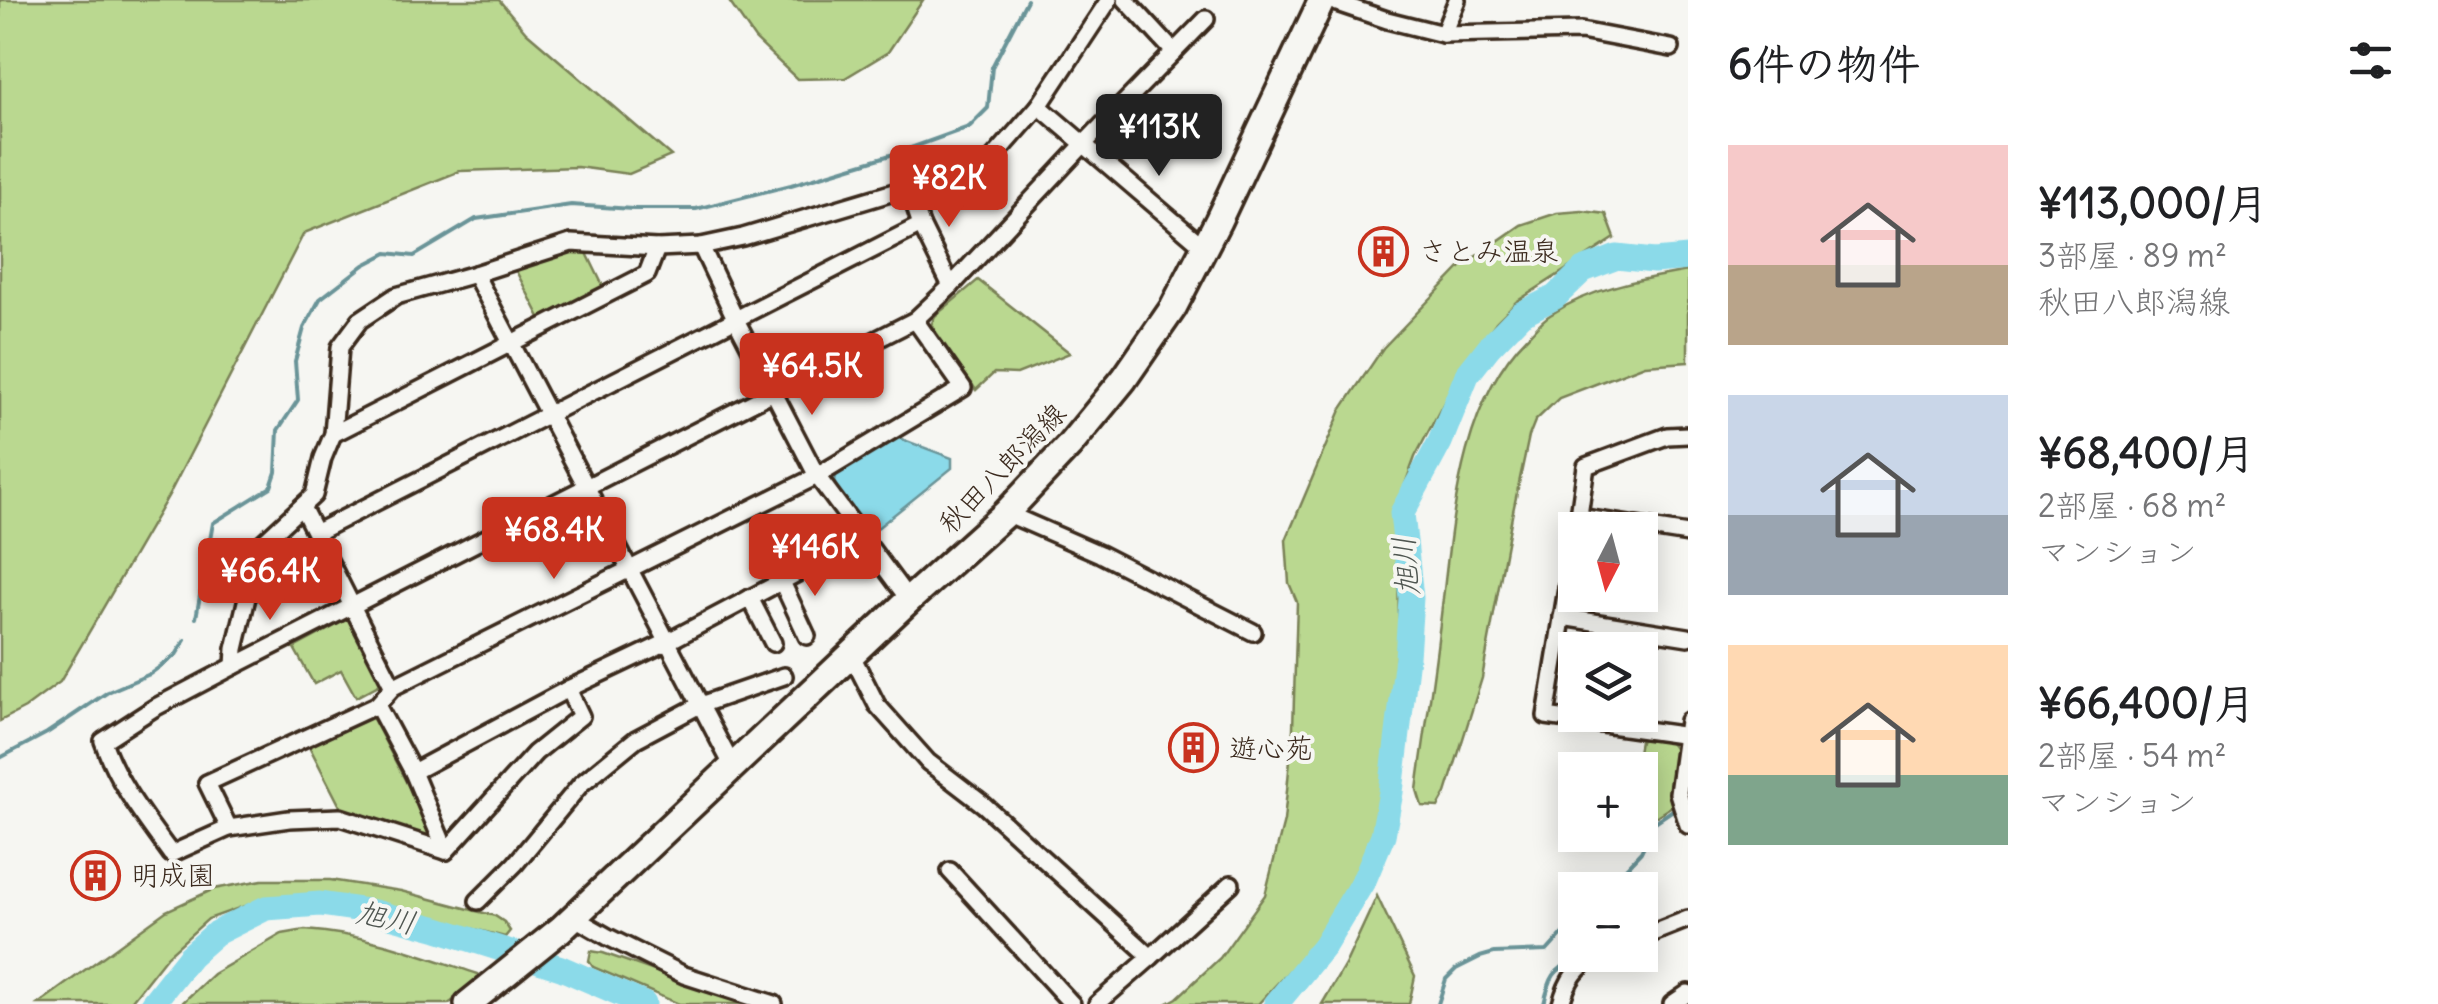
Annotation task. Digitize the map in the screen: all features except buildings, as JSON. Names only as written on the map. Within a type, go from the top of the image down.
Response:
[{"type":"main road","name":"秋田八郎潟線","points":[[468,1004],[568,923],[1006,513],[1069,446],[1124,379],[1173,308],[1325,0]]},
{"type":"street","points":[[234,666],[259,546],[314,494],[333,434],[340,347],[360,320],[396,296],[570,243],[657,248],[701,246],[988,164],[1039,106],[1109,0]]},
{"type":"street","points":[[1126,0],[1174,52]]},
{"type":"street","points":[[1325,0],[1442,34],[1581,31],[1670,48]]},
{"type":"street","points":[[1442,34],[1457,0]]},
{"type":"street","points":[[446,851],[340,818],[288,819],[229,828],[171,854],[132,801],[103,741],[154,708],[234,666],[914,320],[952,286],[1206,19]]},
{"type":"street","points":[[1039,106],[1205,248]]},
{"type":"street","points":[[909,189],[921,225],[952,286]]},
{"type":"street","points":[[317,532],[921,225]]},
{"type":"street","points":[[701,246],[817,476],[909,600]]},
{"type":"street","points":[[333,434],[647,274],[657,248]]},
{"type":"street","points":[[475,274],[733,767]]},
{"type":"street","points":[[229,828],[207,783],[377,705],[393,687],[817,476],[963,388],[914,320]]},
{"type":"street","points":[[1580,512],[1586,466],[1667,436],[1688,435]]},
{"type":"street","points":[[302,507],[393,687]]},
{"type":"street","points":[[1006,513],[1100,554],[1253,632]]},
{"type":"street","points":[[1658,531],[1688,534]]},
{"type":"street","points":[[414,772],[568,688],[667,642],[862,539]]},
{"type":"street","points":[[782,582],[807,636]]},
{"type":"street","points":[[750,598],[773,643]]},
{"type":"street","points":[[1563,612],[1546,716],[1687,731],[1678,794],[1688,826]]},
{"type":"street","points":[[1562,617],[1688,637]]},
{"type":"street","points":[[852,654],[876,705],[928,762],[984,805],[1151,957]]},
{"type":"street","points":[[478,902],[515,864],[580,784],[636,739],[700,705],[784,676]]},
{"type":"street","points":[[446,851],[536,753],[581,716],[568,688]]},
{"type":"street","points":[[377,705],[414,772],[446,851]]},
{"type":"street","points":[[950,872],[1072,1004]]},
{"type":"street","points":[[1096,1004],[1231,884]]},
{"type":"street","points":[[568,923],[608,936],[684,975],[774,1004]]},
{"type":"street","points":[[1658,933],[1685,926]]},
{"type":"street","points":[[1560,1004],[1567,980],[1576,972]]},
{"type":"street","points":[[1672,1004],[1688,993]]},
{"type":"green space","points":[[0,0],[499,0],[526,32],[671,156],[629,174],[577,167],[460,171],[304,233],[170,493],[60,682],[0,721]]},
{"type":"green space","points":[[728,0],[923,0],[888,52],[845,78],[797,79],[755,39]]},
{"type":"green space","points":[[1557,213],[1606,214],[1615,238],[1516,302],[1496,322],[1459,374],[1415,457],[1397,506],[1399,627],[1382,802],[1374,841],[1321,937],[1258,1004],[1166,1004],[1220,958],[1265,895],[1284,821],[1293,729],[1297,602],[1289,583],[1286,540],[1341,410],[1383,348],[1462,266],[1521,225]]},
{"type":"green space","points":[[569,249],[585,249],[604,288],[542,321],[514,267]]},
{"type":"green space","points":[[1688,271],[1688,362],[1645,365],[1559,398],[1535,421],[1512,516],[1482,678],[1446,793],[1438,807],[1422,806],[1417,790],[1454,514],[1471,436],[1485,399],[1504,365],[1550,315],[1599,291]]},
{"type":"green space","points":[[978,280],[1070,353],[1017,374],[994,373],[976,390],[931,325],[935,316]]},
{"type":"green space","points":[[350,618],[384,682],[356,697],[341,670],[314,684],[294,648]]},
{"type":"green space","points":[[370,713],[432,831],[424,841],[344,814],[307,742]]},
{"type":"green space","points":[[1640,741],[1670,743],[1676,751],[1672,806],[1658,815],[1658,752],[1638,752]]},
{"type":"green space","points":[[262,880],[330,880],[401,891],[495,916],[510,931],[505,937],[390,907],[318,897],[264,899],[208,919],[167,956],[129,1004],[38,1004],[166,911],[214,889]]},
{"type":"green space","points":[[1377,896],[1415,976],[1409,1004],[1322,1004],[1345,965]]},
{"type":"green space","points":[[305,930],[372,941],[436,960],[478,974],[475,986],[448,1004],[181,1004],[213,974],[282,934]]},
{"type":"green space","points":[[591,951],[749,1004],[679,1004],[593,967],[589,961]]},
{"type":"water","points":[[896,437],[952,458],[952,468],[870,534],[835,485],[836,472]]},
{"type":"waterway","points":[[196,618],[213,523],[271,487],[276,472],[278,430],[298,400],[295,361],[304,328],[320,299],[364,265],[387,253],[414,256],[476,219],[571,205],[696,209],[791,185],[969,127],[988,108],[992,67],[1027,0]]},
{"type":"waterway","name":"旭川","points":[[1276,1004],[1324,946],[1365,878],[1383,835],[1411,598],[1402,513],[1440,442],[1467,375],[1521,314],[1555,297],[1583,270],[1617,257],[1654,261],[1688,258]]},
{"type":"waterway","points":[[0,758],[47,733],[108,692],[150,674],[176,655],[185,640]]},
{"type":"waterway","points":[[1622,872],[1641,852],[1655,822],[1673,810]]},
{"type":"waterway","name":"旭川","points":[[152,1004],[190,956],[216,933],[266,908],[320,904],[375,912],[438,929],[561,968],[644,1004]]},
{"type":"waterway","points":[[1438,1004],[1446,979],[1456,969],[1494,953],[1547,951],[1558,939]]},
{"type":"waterway","points":[[1544,1004],[1558,971]]},
{"type":"place","name":"さとみ温泉","points":[[1384,251]]},
{"type":"place","name":"遊心苑","points":[[1194,748]]},
{"type":"place","name":"明成園","points":[[96,875]]}]
